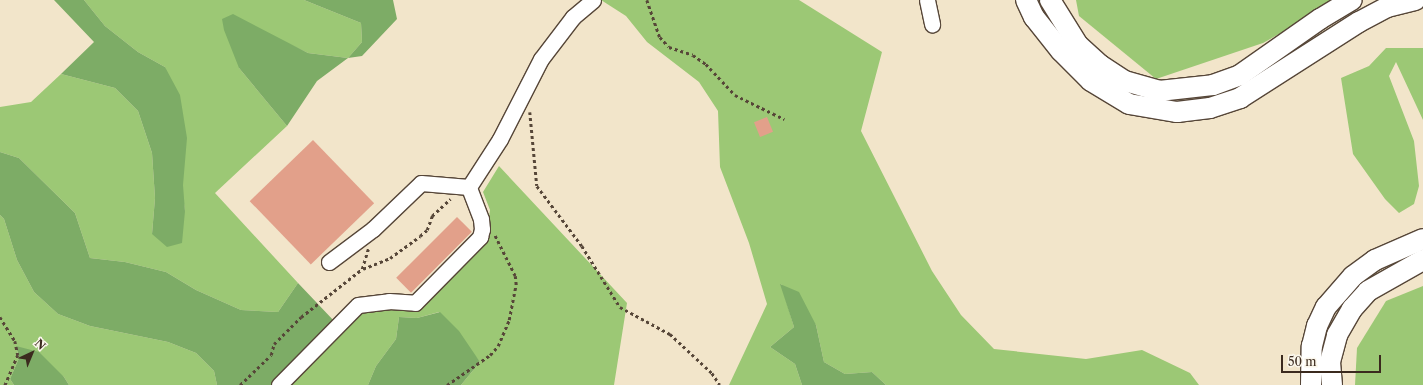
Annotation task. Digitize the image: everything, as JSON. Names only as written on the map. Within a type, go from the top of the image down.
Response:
[{"type":"main road","points":[[1026,0],[1034,17],[1061,51],[1091,81],[1129,104],[1177,112],[1210,108],[1240,98],[1359,22],[1387,8],[1414,0]]},
{"type":"main road","points":[[1050,0],[1078,45],[1100,65],[1125,81],[1160,91],[1213,84],[1240,74],[1320,19],[1352,0]]},
{"type":"main road","points":[[1311,385],[1312,346],[1317,326],[1326,307],[1353,276],[1375,260],[1423,239]]},
{"type":"main road","points":[[1332,385],[1330,362],[1337,336],[1352,309],[1368,291],[1423,260]]},
{"type":"lane","points":[[465,187],[500,139],[541,58],[573,17],[593,0]]},
{"type":"lane","points":[[927,0],[932,24]]},
{"type":"lane","points":[[329,262],[373,229],[421,184],[465,187]]},
{"type":"lane","points":[[279,385],[358,305],[389,301],[415,303],[480,237],[482,229],[465,187]]},
{"type":"path","points":[[647,0],[660,37],[669,47],[693,55],[706,64],[735,95],[784,119]]},
{"type":"path","points":[[531,109],[529,116],[538,186],[582,246],[620,307],[670,334],[712,373],[720,385]]},
{"type":"path","points":[[240,385],[242,380],[271,355],[280,337],[297,323],[300,316],[362,269],[390,258],[420,236],[427,230],[432,216],[465,187]]},
{"type":"path","points":[[362,269],[373,229]]},
{"type":"path","points":[[447,385],[490,355],[498,346],[512,308],[515,276],[499,242],[493,234],[482,229]]},
{"type":"path","points":[[0,317],[15,341],[18,355],[5,385]]},
{"type":"green space","points":[[54,0],[84,0],[105,26],[138,52],[165,67],[180,95],[187,138],[183,185],[185,211],[182,243],[167,247],[152,234],[155,198],[152,153],[138,111],[115,88],[61,74],[94,42]]},
{"type":"green space","points":[[84,0],[304,0],[361,23],[362,42],[348,58],[308,53],[279,39],[239,68],[287,126],[215,193],[298,283],[278,312],[241,310],[196,290],[166,272],[125,262],[90,258],[75,213],[19,158],[0,152],[0,107],[31,102],[61,74],[115,88],[138,111],[152,153],[155,198],[152,234],[185,211],[165,67],[138,52],[105,26]]},
{"type":"green space","points":[[304,0],[393,0],[397,19],[362,56],[348,58],[362,42],[361,23]]},
{"type":"green space","points":[[601,0],[799,0],[882,52],[861,131],[932,271],[961,315],[994,349],[1086,359],[1142,350],[1190,373],[1199,385],[886,385],[872,372],[845,374],[824,362],[816,325],[781,284],[794,327],[770,347],[795,364],[802,385],[729,385],[767,304],[749,243],[720,167],[718,111],[699,82],[647,42],[626,16]]},
{"type":"green space","points":[[1076,0],[1340,0],[1263,43],[1156,79],[1079,16]]},
{"type":"green space","points":[[233,14],[308,53],[348,58],[317,81],[287,126],[239,68],[224,30],[222,19]]},
{"type":"green space","points":[[1386,48],[1423,48],[1423,120],[1396,62],[1389,76],[1414,141],[1419,186],[1414,204],[1399,213],[1385,199],[1353,154],[1341,78],[1369,66]]},
{"type":"green space","points":[[0,152],[19,158],[75,213],[90,258],[125,262],[166,272],[196,290],[241,310],[278,312],[298,283],[335,322],[271,385],[217,385],[214,371],[196,353],[168,342],[90,326],[58,314],[34,292],[17,260],[4,219],[0,215]]},
{"type":"green space","points":[[499,166],[627,303],[614,385],[461,385],[480,362],[439,312],[417,318],[399,317],[396,339],[376,366],[368,385],[284,385],[373,297],[422,308],[439,291],[487,234],[490,210],[483,192]]},
{"type":"green space","points":[[0,215],[4,219],[17,260],[34,292],[58,314],[90,326],[168,342],[196,353],[214,371],[217,385],[69,385],[64,377],[16,347],[19,358],[10,379],[14,385],[0,385]]},
{"type":"green space","points":[[780,284],[799,292],[816,325],[824,362],[845,374],[872,372],[886,385],[802,385],[795,364],[770,347],[794,327]]},
{"type":"green space","points":[[1423,286],[1423,385],[1355,385],[1357,348],[1386,301]]},
{"type":"green space","points":[[440,312],[459,331],[480,362],[461,385],[368,385],[376,366],[396,339],[399,317],[417,318]]},
{"type":"green space","points":[[16,346],[39,352],[64,377],[69,385],[14,385],[10,379],[19,358]]},
{"type":"building","points":[[767,117],[773,132],[760,137],[754,122]]},
{"type":"building","points":[[313,140],[374,203],[311,264],[250,201]]},
{"type":"building","points":[[457,217],[472,232],[411,293],[396,278]]}]
